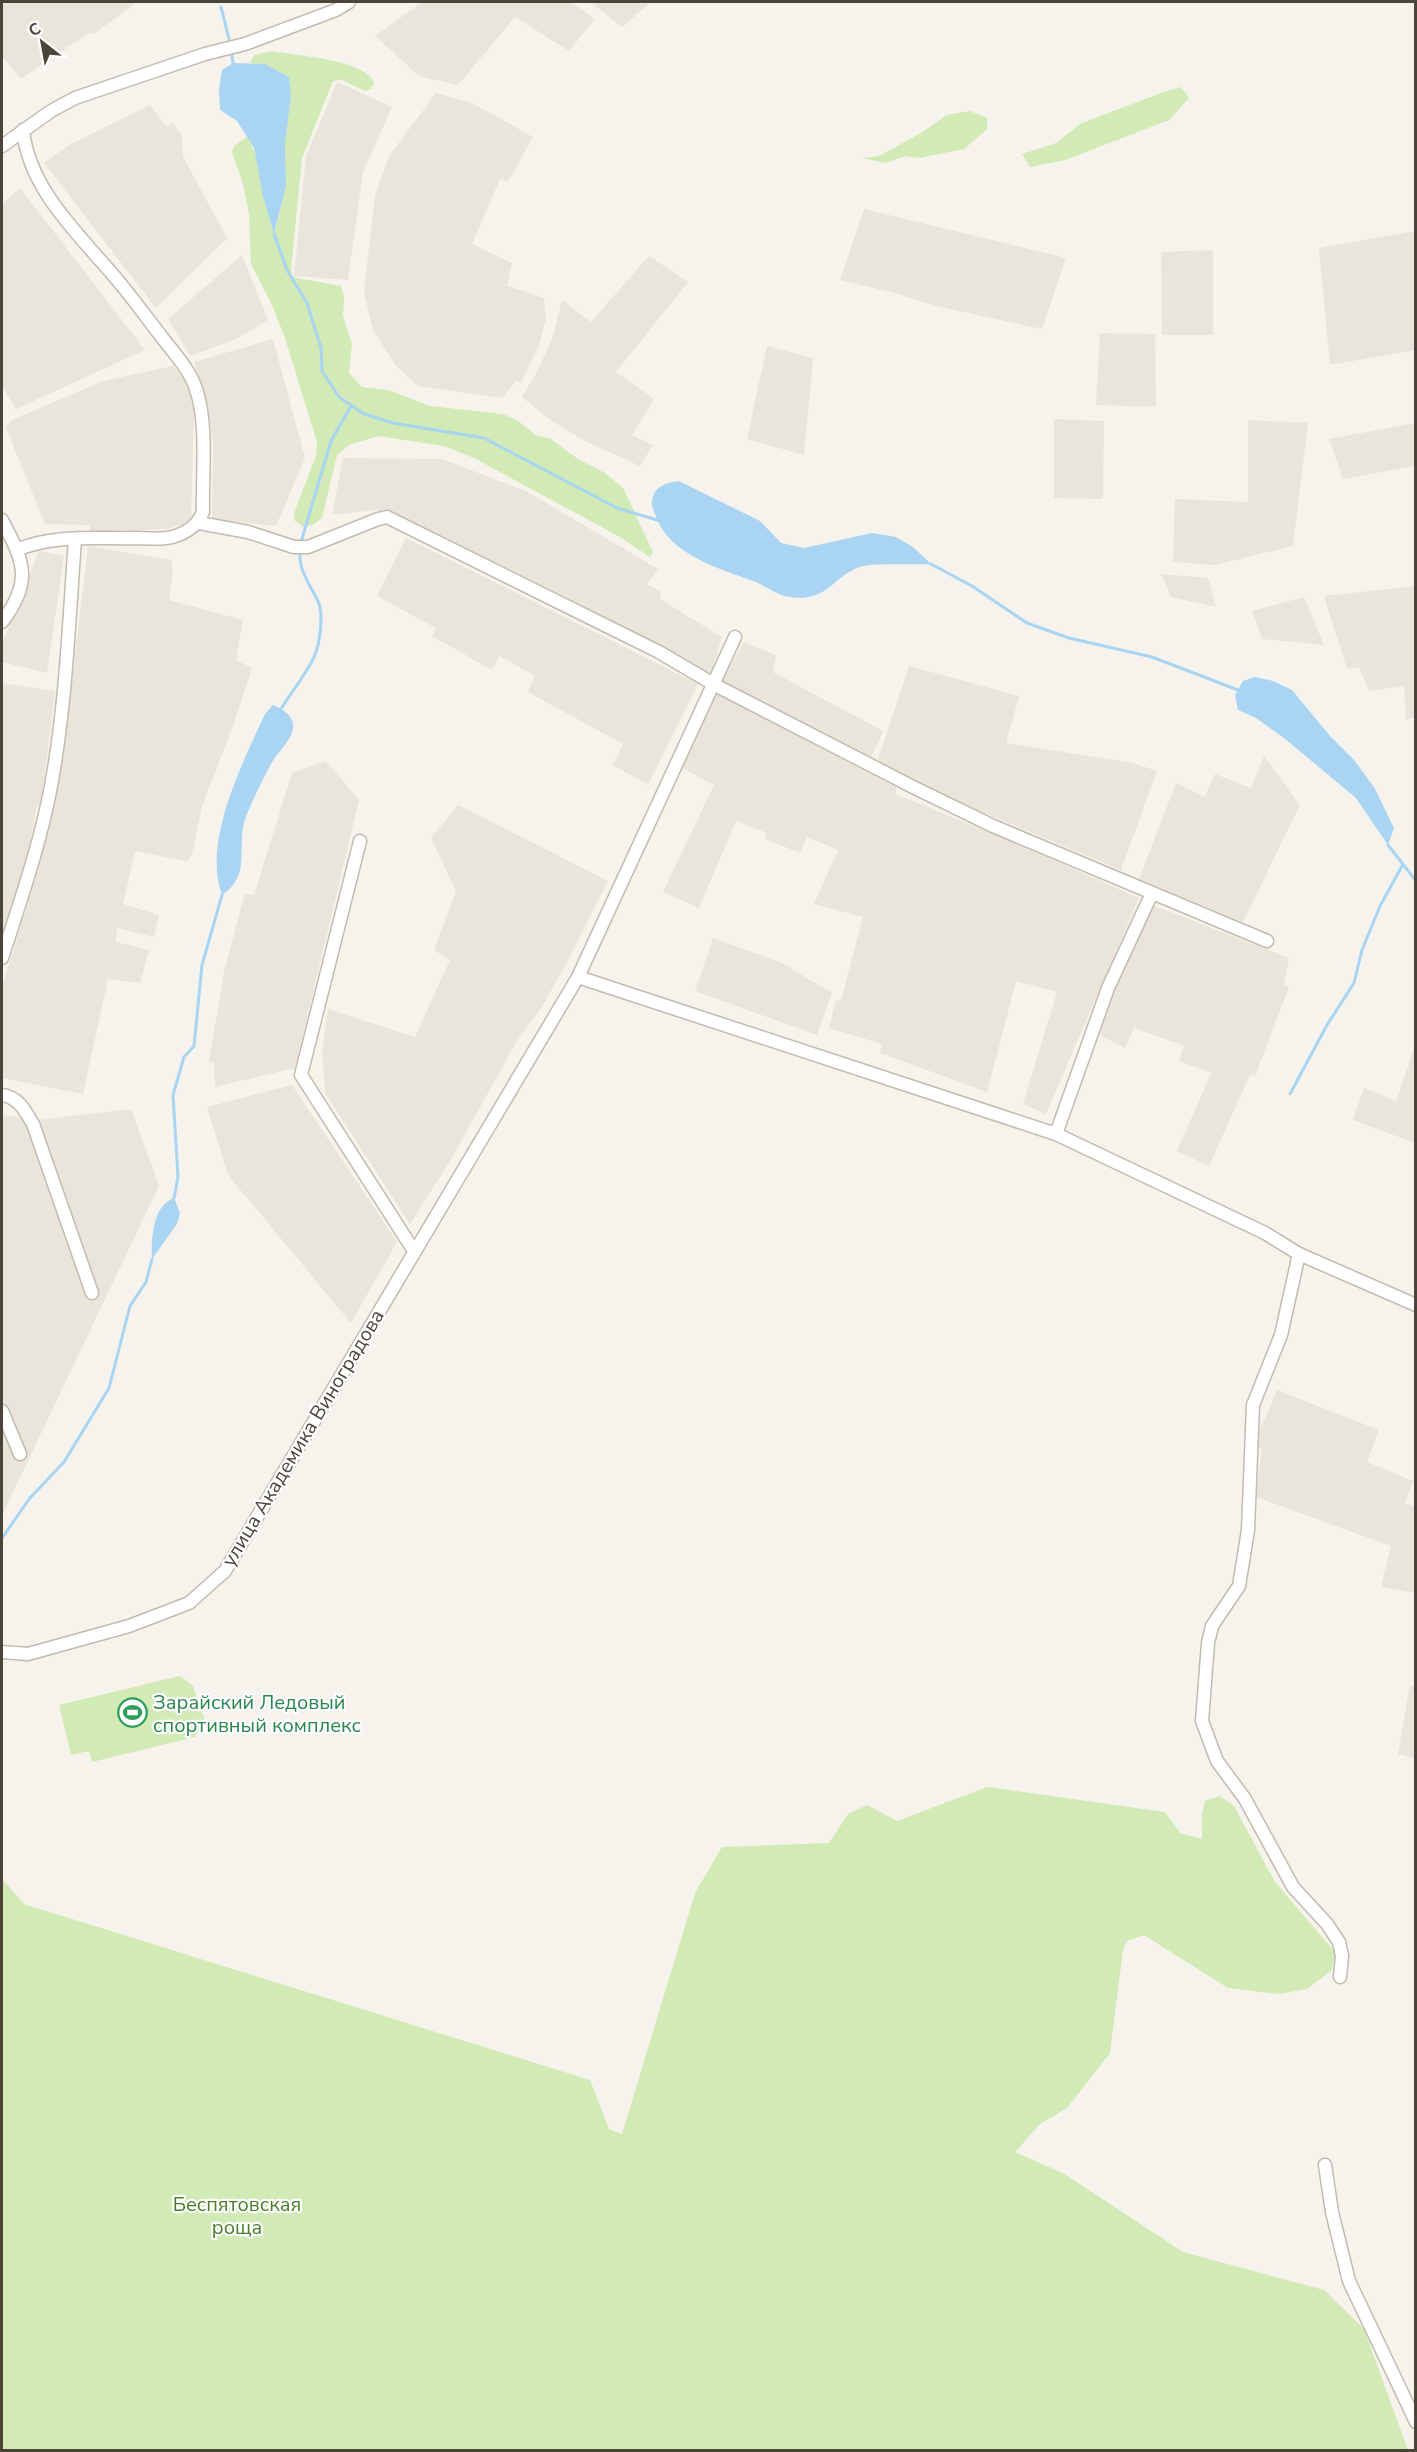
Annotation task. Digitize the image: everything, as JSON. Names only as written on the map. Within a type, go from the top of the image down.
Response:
[{"type":"street","points":[[2,146],[23,130],[75,98],[205,54],[245,44],[336,10],[349,2]]},
{"type":"street","points":[[17,550],[32,543],[169,538],[199,523],[203,512],[202,414],[196,388],[180,362],[119,282],[66,221],[43,186],[25,145],[23,130]]},
{"type":"street","points":[[199,523],[248,532],[294,547],[308,547],[387,517],[659,652],[715,685],[993,826],[1267,941]]},
{"type":"street","points":[[2,520],[17,550],[24,575],[2,622]]},
{"type":"street","points":[[2,958],[30,870],[51,786],[64,688],[75,540]]},
{"type":"street","name":"улица Академика Виноградова","points":[[2,1652],[28,1654],[129,1626],[189,1603],[225,1571],[578,977],[715,685],[735,637]]},
{"type":"street","points":[[360,841],[301,1075],[414,1251]]},
{"type":"street","points":[[1056,1134],[1108,988],[1152,893]]},
{"type":"street","points":[[578,977],[1056,1134],[1265,1233],[1299,1254],[1416,1305]]},
{"type":"street","points":[[2,1095],[11,1096],[23,1108],[33,1124],[92,1293]]},
{"type":"street","points":[[1299,1254],[1281,1335],[1253,1405],[1248,1530],[1239,1586],[1212,1626],[1208,1643],[1202,1721],[1217,1761],[1245,1799],[1293,1887],[1327,1924],[1339,1942],[1342,1956],[1341,1977]]},
{"type":"street","points":[[2,1411],[20,1454]]},
{"type":"street","points":[[1325,2165],[1332,2212],[1349,2281],[1416,2422]]},
{"type":"shaded area","points":[[2,2],[137,2],[95,33],[87,34],[21,79],[2,56]]},
{"type":"shaded area","points":[[422,2],[571,2],[595,19],[569,51],[515,17],[458,85],[419,76],[375,36]]},
{"type":"shaded area","points":[[590,2],[651,2],[622,27]]},
{"type":"shaded area","points":[[337,82],[392,107],[363,172],[348,280],[294,276],[306,156]]},
{"type":"shaded area","points":[[436,93],[472,103],[533,137],[508,182],[500,179],[472,244],[512,263],[507,286],[544,298],[546,319],[539,345],[521,383],[516,381],[502,398],[418,386],[396,366],[373,330],[364,292],[375,195],[389,156]]},
{"type":"shaded area","points":[[150,105],[166,126],[173,123],[182,136],[183,157],[227,238],[156,308],[44,163],[69,145]]},
{"type":"shaded area","points":[[20,188],[145,350],[16,409],[4,389],[2,390],[2,204]]},
{"type":"shaded area","points":[[864,209],[1066,258],[1042,329],[940,307],[840,280]]},
{"type":"shaded area","points":[[1415,231],[1415,350],[1330,365],[1319,248]]},
{"type":"shaded area","points":[[1213,250],[1213,335],[1162,335],[1161,252]]},
{"type":"shaded area","points":[[242,255],[268,320],[234,340],[190,356],[168,319]]},
{"type":"shaded area","points":[[649,256],[688,282],[616,372],[654,399],[632,435],[653,445],[640,466],[585,441],[549,419],[522,397],[538,370],[553,336],[562,300],[591,322]]},
{"type":"shaded area","points":[[1100,333],[1155,334],[1156,407],[1096,405]]},
{"type":"shaded area","points":[[273,339],[305,458],[276,526],[212,519],[213,443],[207,404],[194,362]]},
{"type":"shaded area","points":[[767,346],[813,358],[804,455],[747,439]]},
{"type":"shaded area","points":[[173,366],[189,385],[194,408],[191,521],[167,529],[90,532],[90,525],[45,524],[6,428],[12,420],[103,381]]},
{"type":"shaded area","points":[[1054,419],[1104,421],[1103,499],[1054,498]]},
{"type":"shaded area","points":[[1248,420],[1308,423],[1293,546],[1215,565],[1173,562],[1175,499],[1248,502]]},
{"type":"shaded area","points":[[1415,423],[1415,466],[1343,479],[1329,439]]},
{"type":"shaded area","points":[[343,458],[442,459],[528,492],[658,569],[647,584],[661,592],[660,599],[722,637],[711,674],[408,521],[377,510],[332,515]]},
{"type":"shaded area","points":[[406,538],[698,684],[648,785],[613,765],[623,744],[528,692],[535,676],[500,656],[492,670],[432,636],[436,628],[377,596]]},
{"type":"shaded area","points":[[88,546],[171,560],[173,571],[169,600],[243,620],[236,660],[252,668],[233,726],[202,806],[192,854],[187,861],[135,851],[123,904],[159,915],[154,937],[117,928],[116,942],[149,950],[140,983],[108,979],[83,1094],[2,1078],[2,980],[4,980],[38,871],[53,800],[72,680]]},
{"type":"shaded area","points":[[39,551],[64,556],[47,673],[2,662],[2,644]]},
{"type":"shaded area","points":[[1161,574],[1208,578],[1216,607],[1171,597]]},
{"type":"shaded area","points":[[1415,586],[1415,717],[1406,720],[1404,686],[1369,691],[1359,667],[1347,669],[1324,596]]},
{"type":"shaded area","points":[[1304,597],[1324,645],[1262,639],[1252,611]]},
{"type":"shaded area","points":[[744,642],[776,655],[773,672],[883,731],[871,758],[722,681]]},
{"type":"shaded area","points":[[909,666],[1019,696],[1006,743],[1133,763],[1157,771],[1121,870],[951,799],[877,762]]},
{"type":"shaded area","points":[[2,683],[55,691],[41,805],[37,805],[30,845],[2,943]]},
{"type":"shaded area","points":[[715,693],[897,788],[895,794],[1004,838],[1139,898],[1046,1114],[1023,1104],[1057,992],[1016,981],[987,1092],[880,1053],[882,1044],[829,1028],[836,1000],[841,1001],[863,917],[814,904],[838,850],[807,837],[800,853],[765,839],[767,833],[736,821],[699,908],[663,892],[714,785],[683,768]]},
{"type":"shaded area","points":[[1264,756],[1300,805],[1243,922],[1139,879],[1176,783],[1205,797],[1215,774],[1251,788]]},
{"type":"shaded area","points":[[326,761],[359,800],[295,1068],[215,1087],[214,1063],[209,1061],[224,972],[245,893],[254,895],[292,773]]},
{"type":"shaded area","points":[[458,805],[608,881],[540,1010],[517,1041],[450,1161],[410,1224],[325,1093],[322,1051],[328,1009],[415,1037],[450,960],[434,950],[456,891],[431,838]]},
{"type":"shaded area","points":[[1152,905],[1289,958],[1284,985],[1289,987],[1255,1076],[1250,1075],[1209,1166],[1177,1151],[1211,1073],[1179,1061],[1184,1046],[1134,1028],[1125,1048],[1096,1033]]},
{"type":"shaded area","points":[[713,938],[782,963],[832,993],[817,1035],[695,991]]},
{"type":"shaded area","points":[[1415,1046],[1415,1143],[1353,1120],[1364,1088],[1396,1101]]},
{"type":"shaded area","points":[[292,1085],[397,1242],[351,1323],[228,1175],[207,1107]]},
{"type":"shaded area","points":[[131,1109],[159,1186],[2,1515],[2,1115],[38,1120]]},
{"type":"shaded area","points":[[1277,1390],[1379,1430],[1367,1462],[1413,1481],[1405,1503],[1415,1506],[1415,1593],[1381,1587],[1391,1546],[1256,1497],[1262,1449],[1253,1446]]},
{"type":"shaded area","points":[[1410,1685],[1415,1687],[1415,1758],[1398,1754]]},
{"type":"green space","points":[[272,51],[344,64],[368,75],[374,83],[371,89],[365,91],[342,80],[333,81],[302,158],[291,269],[292,276],[297,278],[341,286],[344,296],[343,316],[352,344],[349,373],[362,387],[388,390],[430,406],[503,414],[517,420],[537,436],[549,438],[578,459],[605,473],[623,488],[653,552],[650,557],[620,537],[474,458],[444,446],[378,436],[349,445],[337,455],[322,518],[304,527],[295,521],[294,513],[316,456],[317,442],[285,338],[272,305],[251,264],[249,214],[243,184],[232,152],[234,146],[247,137],[257,159],[275,232],[286,186],[285,144],[291,96],[289,77],[265,64],[250,63],[254,55]]},
{"type":"green space","points":[[1181,87],[1189,98],[1169,120],[1065,160],[1030,167],[1022,154],[1056,143],[1080,124]]},
{"type":"green space","points":[[970,111],[987,118],[987,129],[964,149],[919,158],[905,156],[886,163],[862,158],[879,156],[921,133],[947,115]]},
{"type":"green space","name":"Зарайский Ледовый спортивный комплекс","points":[[180,1676],[193,1686],[205,1721],[195,1737],[92,1762],[89,1751],[71,1755],[59,1705]]},
{"type":"green space","name":"Беспятовская роща","points":[[987,1787],[1165,1812],[1180,1833],[1202,1839],[1202,1815],[1205,1801],[1220,1796],[1234,1806],[1275,1882],[1335,1952],[1332,1970],[1307,1989],[1279,1994],[1228,1988],[1144,1935],[1127,1941],[1123,1950],[1110,2053],[1067,2108],[1040,2124],[1015,2152],[1063,2173],[1183,2252],[1324,2290],[1364,2329],[1408,2450],[2,2450],[2,1879],[24,1904],[590,2080],[609,2129],[622,2134],[695,1893],[722,1847],[829,1843],[848,1814],[867,1805],[897,1821]]},
{"type":"water","points":[[233,63],[265,64],[289,77],[291,96],[285,144],[286,186],[274,234],[263,196],[254,148],[237,121],[220,110],[219,89],[222,70]]},
{"type":"water","points":[[679,481],[760,521],[781,543],[804,548],[872,533],[896,537],[913,547],[931,564],[863,566],[844,575],[830,587],[814,596],[803,598],[782,595],[756,582],[711,565],[683,550],[671,540],[662,528],[652,503],[653,496],[658,489],[665,484]]},
{"type":"water","points":[[1255,677],[1273,681],[1292,690],[1330,736],[1354,760],[1374,787],[1394,828],[1388,845],[1356,798],[1284,738],[1256,718],[1238,710],[1235,695],[1243,681]]},
{"type":"water","points":[[273,705],[290,717],[293,724],[292,732],[271,764],[249,809],[242,833],[240,871],[231,888],[222,895],[217,874],[217,851],[221,827],[236,778],[265,714]]},
{"type":"water","points":[[174,1198],[180,1213],[177,1224],[152,1259],[154,1224],[161,1208]]},
{"type":"waterway","points":[[221,7],[230,43]]},
{"type":"waterway","points":[[231,50],[233,63]]},
{"type":"waterway","points":[[274,234],[287,270],[307,303],[321,348],[322,371],[339,397],[364,414],[393,423],[484,438],[617,508],[657,520]]},
{"type":"waterway","points":[[301,542],[331,441],[351,406]]},
{"type":"waterway","points":[[281,709],[311,664],[320,629],[320,607],[302,570],[300,549]]},
{"type":"waterway","points":[[931,564],[972,586],[1027,623],[1069,638],[1152,657],[1238,690]]},
{"type":"waterway","points":[[1388,845],[1416,881]]},
{"type":"waterway","points":[[1290,1094],[1327,1025],[1354,983],[1362,950],[1380,906],[1402,866]]},
{"type":"waterway","points":[[174,1198],[178,1177],[173,1095],[184,1057],[194,1046],[202,965],[222,895]]},
{"type":"waterway","points":[[2,1538],[30,1498],[64,1462],[109,1388],[130,1306],[146,1282],[152,1259]]},
{"type":"place","name":"Зарайский Ледовый спортивный комплекс","points":[[132,1713]]}]
